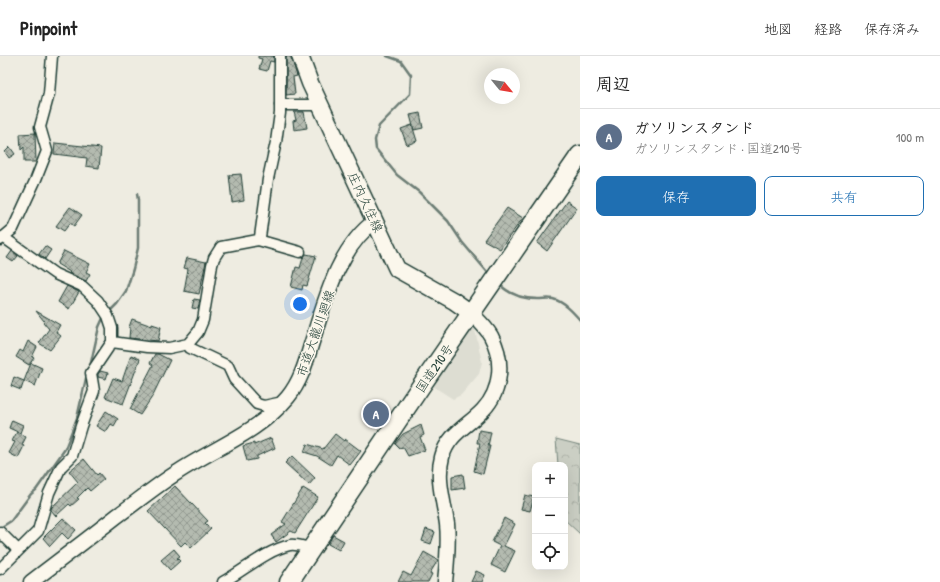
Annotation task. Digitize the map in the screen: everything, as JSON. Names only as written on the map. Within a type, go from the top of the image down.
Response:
[{"type":"highway","name":"国道210号","points":[[289,582],[580,155]]},
{"type":"main road","name":"庄内久住線","points":[[300,56],[320,105],[397,269],[454,301],[471,313]]},
{"type":"street","points":[[0,569],[38,531],[49,493],[61,467],[72,456],[94,391],[91,373],[112,342],[112,328],[108,316],[98,301],[82,286],[55,274],[2,239],[14,229],[47,151],[40,127],[49,94],[52,56]]},
{"type":"street","points":[[258,240],[260,237],[268,178],[276,142],[280,113],[280,56]]},
{"type":"street","points":[[280,105],[320,105]]},
{"type":"street","name":"市道大龍川廻線","points":[[31,582],[168,478],[262,423],[283,402],[297,383],[304,368],[327,295],[335,275],[359,234],[375,221]]},
{"type":"street","points":[[112,342],[147,347],[169,348],[188,344],[198,332],[203,320],[212,265],[214,258],[221,247],[258,240],[300,252]]},
{"type":"street","points":[[445,582],[448,539],[439,477],[442,457],[450,440],[456,433],[488,404],[496,390],[498,379],[499,364],[495,345],[482,324],[471,313]]},
{"type":"street","points":[[188,344],[190,348],[228,366],[234,379],[257,404],[264,406],[283,402]]},
{"type":"street","points":[[0,532],[18,550]]},
{"type":"street","points":[[223,582],[235,576],[254,562],[280,549],[291,545],[312,548]]},
{"type":"shaded area","points":[[473,321],[482,362],[479,374],[461,395],[453,399],[431,385]]},
{"type":"green space","points":[[556,439],[580,445],[580,534],[568,523],[568,462],[558,462]]},
{"type":"building","points":[[258,56],[274,56],[274,62],[270,61],[267,71],[259,69],[262,59],[258,58]]},
{"type":"building","points":[[286,56],[291,56],[297,76],[293,77],[295,94],[286,95]]},
{"type":"building","points":[[294,112],[304,112],[307,128],[294,130],[293,121],[296,120]]},
{"type":"building","points":[[420,113],[423,128],[414,130],[410,115]]},
{"type":"building","points":[[412,125],[417,141],[407,145],[401,129]]},
{"type":"building","points":[[35,133],[36,162],[24,162],[24,147],[21,150],[20,134]]},
{"type":"building","points":[[55,143],[101,148],[99,168],[86,166],[87,158],[54,154]]},
{"type":"building","points":[[10,147],[15,154],[9,158],[5,152]]},
{"type":"building","points":[[241,174],[244,200],[232,202],[229,175]]},
{"type":"building","points":[[567,201],[577,208],[547,251],[537,243]]},
{"type":"building","points":[[70,207],[82,215],[74,226],[70,223],[64,231],[56,226]]},
{"type":"building","points":[[507,208],[523,218],[500,249],[484,240]]},
{"type":"building","points":[[45,246],[51,250],[45,259],[39,254]]},
{"type":"building","points":[[12,251],[18,256],[13,262],[7,258]]},
{"type":"building","points":[[64,251],[90,264],[86,272],[90,274],[86,281],[69,273],[70,272],[57,264]]},
{"type":"building","points":[[306,254],[316,256],[307,286],[303,285],[302,290],[291,287],[296,267],[300,268]]},
{"type":"building","points":[[187,258],[206,262],[199,294],[184,291],[188,269],[184,268]]},
{"type":"building","points":[[67,286],[79,292],[69,309],[58,302]]},
{"type":"building","points":[[194,299],[200,300],[198,309],[192,308]]},
{"type":"building","points":[[36,311],[60,325],[56,332],[61,336],[50,350],[39,343],[49,329]]},
{"type":"building","points":[[132,319],[152,326],[152,324],[161,327],[158,341],[129,338],[129,327]]},
{"type":"building","points":[[28,341],[37,347],[32,357],[34,358],[29,365],[16,357],[20,350],[23,352]]},
{"type":"building","points":[[155,354],[170,360],[152,397],[140,415],[130,409],[153,365],[150,363]]},
{"type":"building","points":[[131,355],[140,359],[123,404],[105,397],[113,378],[122,381]]},
{"type":"building","points":[[31,363],[42,368],[35,386],[24,381]]},
{"type":"building","points":[[100,371],[108,373],[106,379],[98,377]]},
{"type":"building","points":[[14,377],[24,381],[21,390],[11,386]]},
{"type":"building","points":[[106,411],[118,419],[114,426],[111,424],[106,432],[96,426]]},
{"type":"building","points":[[12,420],[23,425],[20,433],[9,428]]},
{"type":"building","points":[[421,425],[424,435],[420,437],[425,450],[408,456],[403,447],[399,448],[395,444],[403,434]]},
{"type":"building","points":[[479,430],[491,432],[488,446],[490,446],[483,474],[474,471],[480,443],[477,443]]},
{"type":"building","points":[[17,432],[26,437],[22,445],[24,446],[18,458],[9,453],[15,442],[12,441]]},
{"type":"building","points":[[335,434],[344,441],[345,439],[361,451],[350,465],[337,455],[331,465],[317,456],[304,452],[307,444],[323,449]]},
{"type":"building","points":[[271,438],[275,448],[257,456],[257,459],[247,461],[243,446],[254,443],[254,445]]},
{"type":"building","points":[[292,456],[315,478],[309,485],[285,463]]},
{"type":"building","points":[[84,459],[97,475],[99,473],[104,479],[90,491],[87,488],[77,498],[79,499],[71,506],[69,504],[56,516],[51,508],[78,482],[69,471]]},
{"type":"building","points":[[463,474],[465,488],[452,490],[452,476]]},
{"type":"building","points":[[175,486],[208,521],[205,523],[211,529],[191,548],[185,542],[181,546],[148,511]]},
{"type":"building","points":[[303,488],[318,497],[295,533],[291,531],[276,542],[271,535],[286,524],[282,522]]},
{"type":"building","points":[[525,495],[532,497],[530,511],[521,509]]},
{"type":"building","points":[[63,518],[76,530],[68,539],[62,533],[50,546],[43,538]]},
{"type":"building","points":[[504,518],[515,524],[504,546],[515,551],[505,572],[491,565],[500,546],[492,542]]},
{"type":"building","points":[[426,529],[435,532],[431,544],[422,541]]},
{"type":"building","points":[[333,535],[344,541],[339,550],[328,544]]},
{"type":"building","points":[[174,549],[180,556],[177,558],[180,561],[170,570],[161,560]]},
{"type":"building","points":[[424,552],[438,560],[430,573],[432,574],[428,582],[398,582],[403,572],[411,576]]},
{"type":"building","points":[[476,571],[485,575],[482,582],[471,582]]},
{"type":"waterway","points":[[387,56],[401,61],[411,75],[410,94],[379,126],[375,140],[376,149],[397,175],[419,192],[448,221],[462,242],[489,274]]},
{"type":"waterway","points":[[108,313],[117,304],[126,291],[133,269],[138,248],[137,194]]},
{"type":"waterway","points":[[499,284],[512,294],[522,297],[557,300],[580,320]]},
{"type":"waterway","points":[[90,367],[99,327],[104,316]]},
{"type":"waterway","points":[[0,528],[11,521],[31,494],[36,490],[65,449],[77,418],[87,374]]},
{"type":"place","name":"ガソリンスタンド","points":[[376,414]]}]
